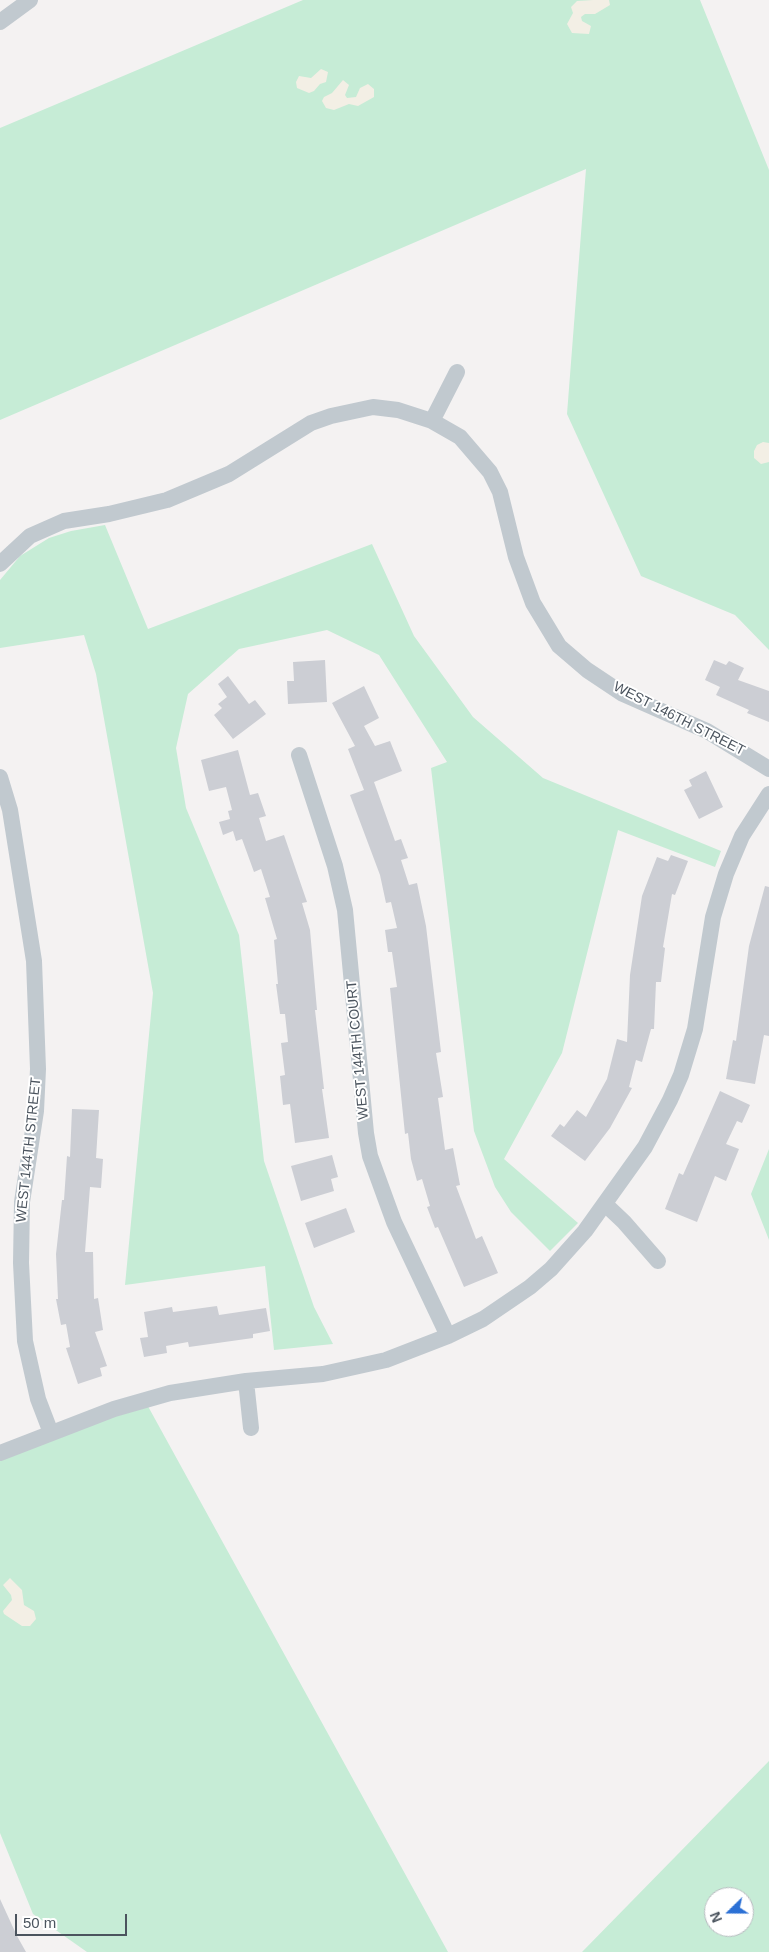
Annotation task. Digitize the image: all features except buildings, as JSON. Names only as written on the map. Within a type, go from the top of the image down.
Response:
[{"type":"street","points":[[0,22],[30,0]]},
{"type":"street","points":[[432,421],[457,372]]},
{"type":"street","name":"WEST 146TH STREET","points":[[0,564],[30,536],[64,521],[109,514],[167,500],[229,474],[311,423],[331,416],[373,407],[398,410],[432,421],[460,438],[490,472],[500,492],[516,557],[533,603],[560,646],[587,670],[623,694],[707,731],[769,769]]},
{"type":"street","name":"WEST 144TH COURT","points":[[299,755],[335,866],[345,910],[370,1156],[394,1222],[448,1336]]},
{"type":"street","name":"WEST 144TH STREET","points":[[0,777],[10,810],[34,961],[38,1069],[36,1111],[22,1202],[21,1263],[25,1341],[38,1399],[51,1433]]},
{"type":"street","points":[[0,1454],[144,1399],[195,1388],[323,1374],[356,1368],[413,1351],[448,1336],[500,1308],[530,1287],[568,1250],[605,1204],[645,1147],[681,1075],[695,1029],[709,938],[719,895],[742,836],[769,794]]},
{"type":"street","points":[[605,1204],[624,1222],[658,1261]]},
{"type":"street","points":[[246,1381],[251,1428]]},
{"type":"green space","points":[[303,0],[700,0],[769,170],[769,650],[735,615],[641,576],[567,414],[586,169],[0,420],[0,128]]},
{"type":"green space","points":[[105,525],[148,629],[372,544],[414,636],[473,717],[543,778],[721,851],[715,867],[618,830],[562,1053],[504,1159],[578,1223],[550,1251],[511,1212],[495,1187],[474,1131],[431,768],[447,762],[379,655],[327,630],[239,649],[188,694],[176,748],[186,808],[239,935],[264,1161],[314,1307],[333,1344],[274,1350],[265,1266],[125,1285],[153,993],[96,674],[84,635],[0,648],[0,580],[20,556],[49,538],[71,531]]},
{"type":"green space","points":[[769,1149],[769,1240],[751,1194]]},
{"type":"green space","points":[[144,1399],[448,1952],[87,1952],[33,1914],[0,1833],[0,1455]]},
{"type":"green space","points":[[769,1761],[769,1952],[582,1952]]},
{"type":"sand","points":[[609,0],[610,5],[595,14],[585,14],[581,17],[582,21],[591,26],[589,34],[572,33],[567,24],[573,13],[571,7],[577,1]]},
{"type":"sand","points":[[321,69],[328,72],[326,82],[320,84],[314,91],[309,93],[297,88],[296,82],[299,76],[311,78]]},
{"type":"sand","points":[[343,80],[349,85],[345,95],[347,98],[356,97],[360,88],[368,84],[374,89],[374,97],[358,106],[349,104],[334,110],[326,108],[322,101],[324,97],[332,93]]},
{"type":"sand","points":[[763,442],[769,443],[769,462],[761,464],[754,458],[754,451],[757,445]]},
{"type":"sand","points":[[10,1578],[22,1590],[24,1605],[34,1611],[36,1619],[30,1626],[22,1626],[4,1614],[3,1611],[12,1600],[11,1595],[3,1585]]}]
